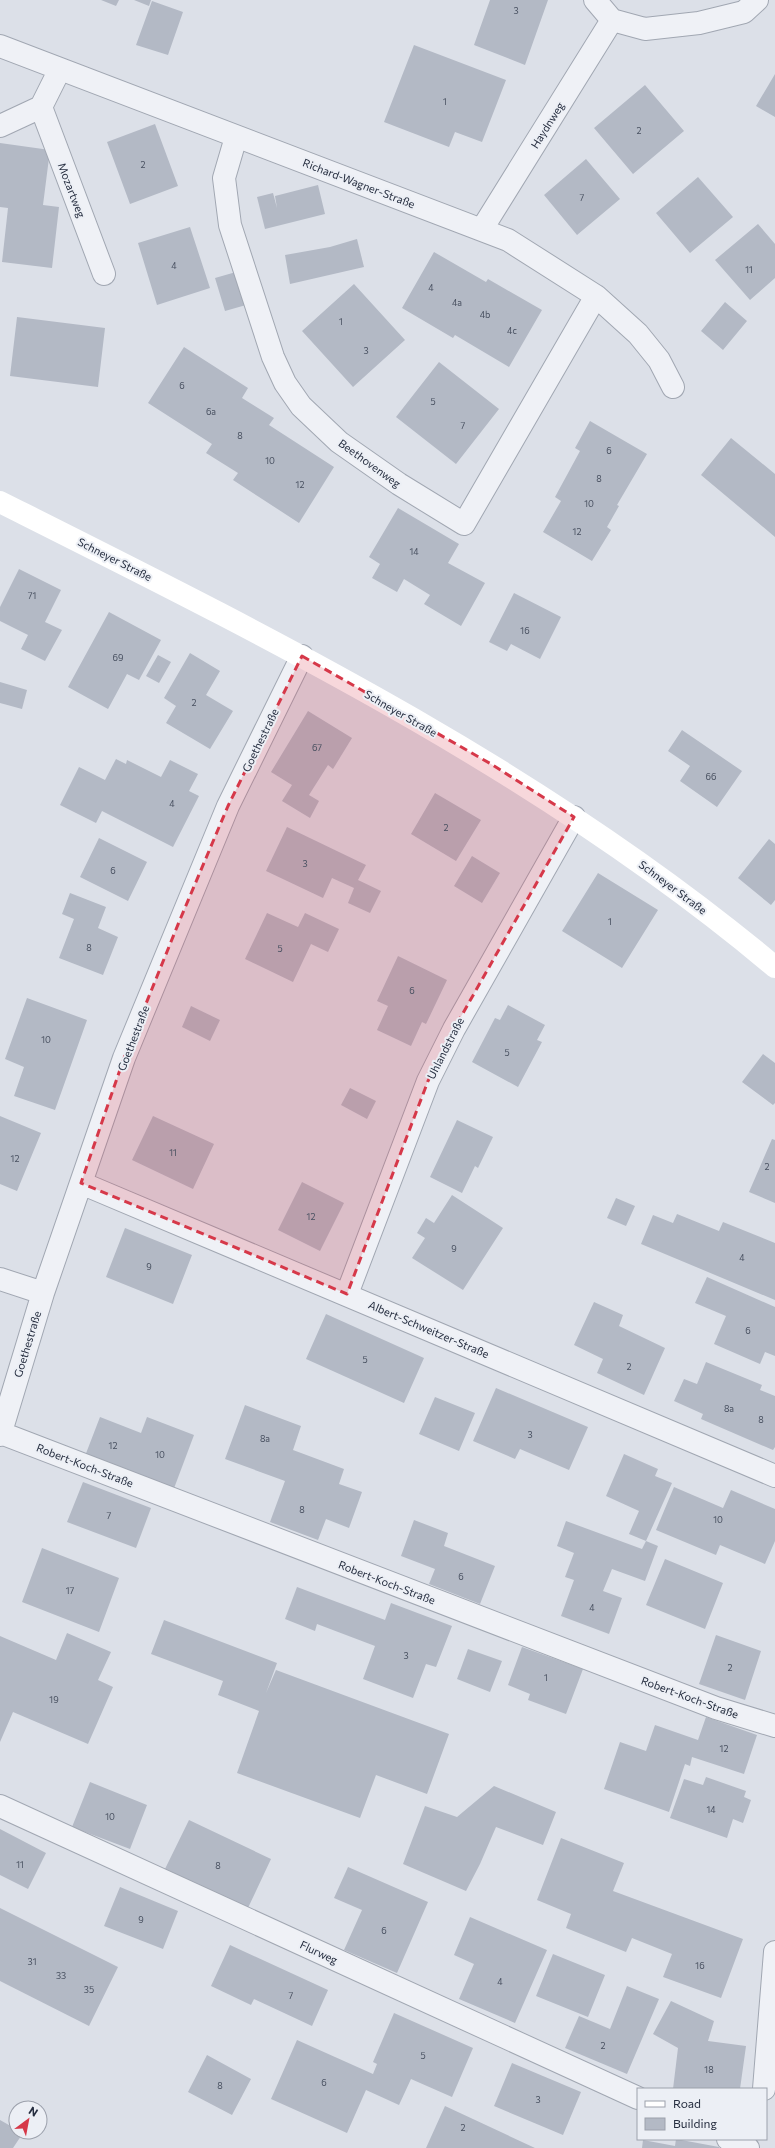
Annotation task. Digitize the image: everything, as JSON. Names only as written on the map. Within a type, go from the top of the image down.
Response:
[{"type":"street","points":[[595,0],[612,20],[646,29],[699,22],[744,12],[757,0]]},
{"type":"street","name":"Haydnweg","points":[[482,229],[612,20]]},
{"type":"street","name":"Richard-Wagner-Straße","points":[[0,46],[508,240],[596,296],[638,334],[659,360],[673,387]]},
{"type":"street","points":[[0,126],[41,107],[60,69]]},
{"type":"street","name":"Mozartweg","points":[[41,107],[104,274]]},
{"type":"street","name":"Beethovenweg","points":[[236,137],[224,178],[230,225],[272,357],[285,383],[302,406],[339,442],[399,484],[464,524],[596,296]]},
{"type":"street","name":"Schneyer Straße","points":[[0,502],[105,554],[302,656],[491,764],[574,817],[653,872],[744,940],[775,967]]},
{"type":"street","name":"Goethestraße","points":[[0,1434],[43,1293],[124,1058],[228,806],[302,656]]},
{"type":"street","name":"Uhlandstraße","points":[[347,1294],[428,1081],[454,1029],[574,817]]},
{"type":"street","name":"Albert-Schweitzer-Straße","points":[[81,1183],[347,1294],[775,1476]]},
{"type":"street","points":[[0,1279],[43,1293]]},
{"type":"street","name":"Robert-Koch-Straße","points":[[0,1434],[708,1705],[775,1726]]},
{"type":"street","name":"Flurweg","points":[[0,1806],[637,2098]]},
{"type":"street","points":[[764,2088],[775,1952]]},
{"type":"street","points":[[730,2140],[748,2148]]},
{"type":"highlighted area","points":[[302,656],[491,764],[574,817],[454,1029],[428,1081],[347,1294],[81,1183],[124,1058],[179,922],[228,806]]},
{"type":"building","points":[[101,0],[119,0],[116,6]]},
{"type":"building","points":[[134,0],[151,0],[149,6]]},
{"type":"building","points":[[490,0],[548,0],[525,65],[474,45]]},
{"type":"building","points":[[152,1],[183,12],[168,55],[136,45]]},
{"type":"building","points":[[414,45],[506,80],[482,142],[455,132],[449,147],[384,122]]},
{"type":"building","points":[[775,74],[775,117],[756,106]]},
{"type":"building","points":[[645,85],[684,131],[633,174],[594,128]]},
{"type":"building","points":[[155,124],[178,186],[130,204],[107,142]]},
{"type":"building","points":[[0,143],[50,150],[43,205],[59,207],[52,268],[2,262],[8,208],[0,207]]},
{"type":"building","points":[[586,159],[620,199],[577,235],[544,195]]},
{"type":"building","points":[[698,177],[733,217],[690,253],[656,213]]},
{"type":"building","points":[[318,185],[325,214],[265,229],[257,197],[273,193],[277,208],[275,196]]},
{"type":"building","points":[[758,224],[775,244],[775,278],[750,300],[715,260]]},
{"type":"building","points":[[190,227],[210,288],[157,305],[138,243]]},
{"type":"building","points":[[357,239],[364,267],[290,284],[285,255],[330,247]]},
{"type":"building","points":[[434,252],[486,282],[488,279],[542,310],[509,367],[455,335],[453,338],[402,308]]},
{"type":"building","points":[[236,272],[246,305],[225,311],[215,278]]},
{"type":"building","points":[[354,284],[405,340],[353,387],[302,331]]},
{"type":"building","points":[[725,302],[747,321],[723,350],[701,331]]},
{"type":"building","points":[[17,317],[105,328],[98,387],[10,376]]},
{"type":"building","points":[[184,347],[248,388],[242,398],[274,418],[269,425],[334,467],[299,523],[233,480],[238,473],[206,453],[212,444],[148,403]]},
{"type":"building","points":[[439,362],[499,409],[456,464],[396,417]]},
{"type":"building","points":[[590,421],[647,454],[617,505],[619,506],[607,527],[611,530],[592,561],[543,532],[561,501],[555,497],[580,451],[575,448]]},
{"type":"building","points":[[731,438],[775,474],[775,537],[701,475]]},
{"type":"building","points":[[398,508],[459,544],[448,563],[485,583],[461,626],[424,604],[430,595],[404,579],[397,592],[372,578],[380,564],[369,557]]},
{"type":"building","points":[[19,569],[61,590],[45,622],[62,630],[45,661],[21,649],[28,635],[0,621],[0,607]]},
{"type":"building","points":[[514,593],[561,617],[540,659],[511,644],[507,651],[489,642]]},
{"type":"building","points":[[109,612],[161,640],[139,680],[127,674],[108,709],[68,687]]},
{"type":"building","points":[[190,653],[220,671],[206,695],[233,711],[210,749],[166,723],[176,706],[164,698]]},
{"type":"building","points":[[158,655],[171,662],[159,683],[146,676]]},
{"type":"building","points":[[0,682],[27,690],[22,709],[0,703]]},
{"type":"building","points":[[308,711],[352,738],[333,769],[328,765],[309,795],[319,801],[310,818],[282,801],[292,785],[271,772]]},
{"type":"building","points":[[682,730],[742,771],[717,807],[680,781],[690,766],[668,751]]},
{"type":"building","points":[[116,759],[126,764],[127,760],[161,777],[170,760],[198,774],[189,791],[199,796],[173,847],[102,811],[96,823],[60,805],[79,767],[105,780]]},
{"type":"building","points":[[435,793],[481,820],[456,861],[411,834]]},
{"type":"building","points":[[287,827],[366,865],[358,880],[381,891],[370,913],[348,903],[354,888],[332,878],[323,898],[266,871]]},
{"type":"building","points":[[99,838],[147,862],[128,901],[80,877]]},
{"type":"building","points":[[769,839],[775,844],[775,900],[771,905],[738,878]]},
{"type":"building","points":[[472,856],[500,873],[482,903],[454,886]]},
{"type":"building","points":[[598,873],[658,910],[622,968],[562,931]]},
{"type":"building","points":[[70,893],[106,907],[98,928],[118,937],[103,975],[59,958],[74,919],[62,914]]},
{"type":"building","points":[[267,913],[298,927],[305,913],[339,929],[328,952],[311,944],[293,982],[245,959]]},
{"type":"building","points":[[398,956],[447,980],[426,1024],[422,1022],[411,1046],[377,1030],[388,1006],[377,1001]]},
{"type":"building","points":[[27,998],[87,1020],[55,1110],[14,1096],[24,1067],[5,1059]]},
{"type":"building","points":[[508,1005],[545,1025],[537,1040],[542,1042],[518,1087],[472,1062],[495,1018],[500,1020]]},
{"type":"building","points":[[191,1006],[220,1020],[210,1041],[182,1027]]},
{"type":"building","points":[[763,1054],[775,1063],[775,1103],[773,1105],[742,1082]]},
{"type":"building","points":[[350,1088],[376,1101],[367,1119],[341,1105]]},
{"type":"building","points":[[0,1116],[41,1133],[17,1191],[0,1184]]},
{"type":"building","points":[[153,1116],[214,1144],[193,1189],[132,1160]]},
{"type":"building","points":[[457,1120],[493,1137],[478,1168],[475,1166],[462,1193],[430,1177]]},
{"type":"building","points":[[772,1139],[775,1140],[775,1203],[749,1192]]},
{"type":"building","points":[[302,1182],[344,1203],[320,1251],[278,1230]]},
{"type":"building","points":[[452,1195],[503,1228],[463,1290],[412,1258],[425,1238],[417,1233],[426,1218],[434,1223]]},
{"type":"building","points":[[616,1198],[635,1206],[626,1226],[607,1218]]},
{"type":"building","points":[[677,1214],[719,1231],[723,1222],[775,1243],[775,1300],[641,1244],[653,1215],[673,1223]]},
{"type":"building","points":[[125,1228],[192,1255],[173,1304],[106,1277]]},
{"type":"building","points":[[707,1277],[775,1307],[775,1356],[765,1352],[760,1364],[714,1344],[726,1316],[695,1303]]},
{"type":"building","points":[[594,1302],[623,1315],[619,1326],[665,1348],[644,1395],[597,1373],[603,1359],[574,1345]]},
{"type":"building","points":[[326,1314],[424,1358],[404,1403],[306,1359]]},
{"type":"building","points":[[706,1362],[762,1385],[760,1390],[775,1396],[775,1447],[773,1450],[701,1419],[703,1414],[674,1401],[684,1379],[697,1384]]},
{"type":"building","points":[[496,1388],[588,1427],[569,1470],[520,1449],[515,1459],[473,1441]]},
{"type":"building","points":[[435,1397],[475,1413],[459,1451],[419,1434]]},
{"type":"building","points":[[245,1405],[301,1426],[293,1450],[344,1469],[339,1484],[362,1492],[349,1528],[326,1519],[318,1540],[270,1522],[285,1481],[225,1459]]},
{"type":"building","points":[[100,1417],[141,1433],[147,1417],[194,1435],[173,1491],[85,1456]]},
{"type":"building","points":[[624,1454],[658,1469],[655,1476],[672,1483],[646,1541],[629,1534],[639,1511],[606,1496]]},
{"type":"building","points":[[83,1482],[151,1508],[136,1548],[67,1522]]},
{"type":"building","points":[[674,1487],[723,1508],[731,1490],[775,1509],[775,1541],[765,1564],[720,1545],[716,1555],[656,1530]]},
{"type":"building","points":[[414,1520],[448,1533],[444,1546],[495,1566],[480,1604],[429,1584],[435,1569],[401,1556]]},
{"type":"building","points":[[566,1521],[642,1549],[646,1541],[658,1546],[645,1581],[612,1569],[603,1591],[622,1598],[609,1634],[561,1616],[574,1580],[565,1577],[574,1553],[557,1546]]},
{"type":"building","points":[[42,1548],[119,1578],[99,1632],[22,1602]]},
{"type":"building","points":[[665,1559],[723,1583],[705,1629],[646,1605]]},
{"type":"building","points":[[297,1587],[385,1620],[391,1603],[452,1626],[436,1667],[426,1664],[413,1698],[363,1679],[375,1646],[317,1624],[315,1631],[285,1619]]},
{"type":"building","points":[[164,1620],[277,1663],[266,1693],[276,1670],[449,1734],[427,1794],[376,1775],[360,1818],[237,1773],[259,1711],[218,1695],[223,1681],[151,1654]]},
{"type":"building","points":[[67,1633],[111,1652],[98,1680],[113,1687],[88,1744],[13,1712],[0,1742],[0,1636],[56,1660]]},
{"type":"building","points":[[716,1635],[761,1651],[745,1700],[699,1684]]},
{"type":"building","points":[[522,1647],[583,1669],[566,1714],[528,1700],[530,1694],[508,1685]]},
{"type":"building","points":[[468,1649],[502,1661],[490,1692],[457,1679]]},
{"type":"building","points":[[706,1717],[757,1735],[744,1774],[692,1757],[690,1766],[685,1764],[669,1812],[604,1789],[620,1742],[646,1751],[655,1725],[698,1740]]},
{"type":"building","points":[[706,1777],[746,1791],[744,1797],[751,1800],[743,1823],[733,1819],[727,1838],[670,1818],[684,1779],[703,1785]]},
{"type":"building","points":[[90,1782],[147,1805],[130,1849],[72,1827]]},
{"type":"building","points":[[494,1786],[556,1812],[543,1845],[496,1827],[480,1864],[466,1891],[403,1864],[425,1806],[457,1817]]},
{"type":"building","points":[[189,1820],[271,1859],[247,1910],[164,1871]]},
{"type":"building","points":[[0,1829],[46,1853],[28,1889],[0,1875]]},
{"type":"building","points":[[561,1838],[624,1863],[613,1891],[743,1939],[721,1998],[663,1977],[672,1954],[632,1938],[626,1952],[566,1928],[571,1914],[537,1900]]},
{"type":"building","points":[[348,1867],[428,1902],[397,1973],[344,1950],[362,1910],[334,1898]]},
{"type":"building","points":[[120,1887],[178,1911],[163,1949],[104,1926]]},
{"type":"building","points":[[0,1908],[118,1967],[89,2026],[0,1981]]},
{"type":"building","points":[[470,1917],[547,1950],[515,2023],[459,1999],[474,1964],[454,1955]]},
{"type":"building","points":[[230,1945],[328,1990],[312,2026],[254,1999],[251,2005],[211,1986]]},
{"type":"building","points":[[553,1954],[605,1975],[588,2017],[536,1996]]},
{"type":"building","points":[[627,1986],[659,1999],[627,2074],[565,2048],[579,2016],[610,2029]]},
{"type":"building","points":[[671,2001],[714,2021],[708,2041],[746,2046],[740,2088],[673,2088],[678,2048],[653,2034]]},
{"type":"building","points":[[394,2013],[473,2048],[452,2097],[411,2079],[399,2105],[366,2090],[347,2133],[271,2099],[297,2040],[373,2074],[377,2064],[373,2062]]},
{"type":"building","points":[[207,2055],[251,2079],[232,2115],[188,2092]]},
{"type":"building","points":[[512,2063],[581,2092],[563,2135],[494,2106]]},
{"type":"building","points":[[445,2106],[535,2148],[426,2148]]},
{"type":"building","points":[[0,2120],[8,2124],[8,2140],[18,2140],[13,2148],[0,2148]]},
{"type":"building","points":[[643,2140],[675,2146],[676,2140],[681,2140],[719,2148],[642,2148]]}]
